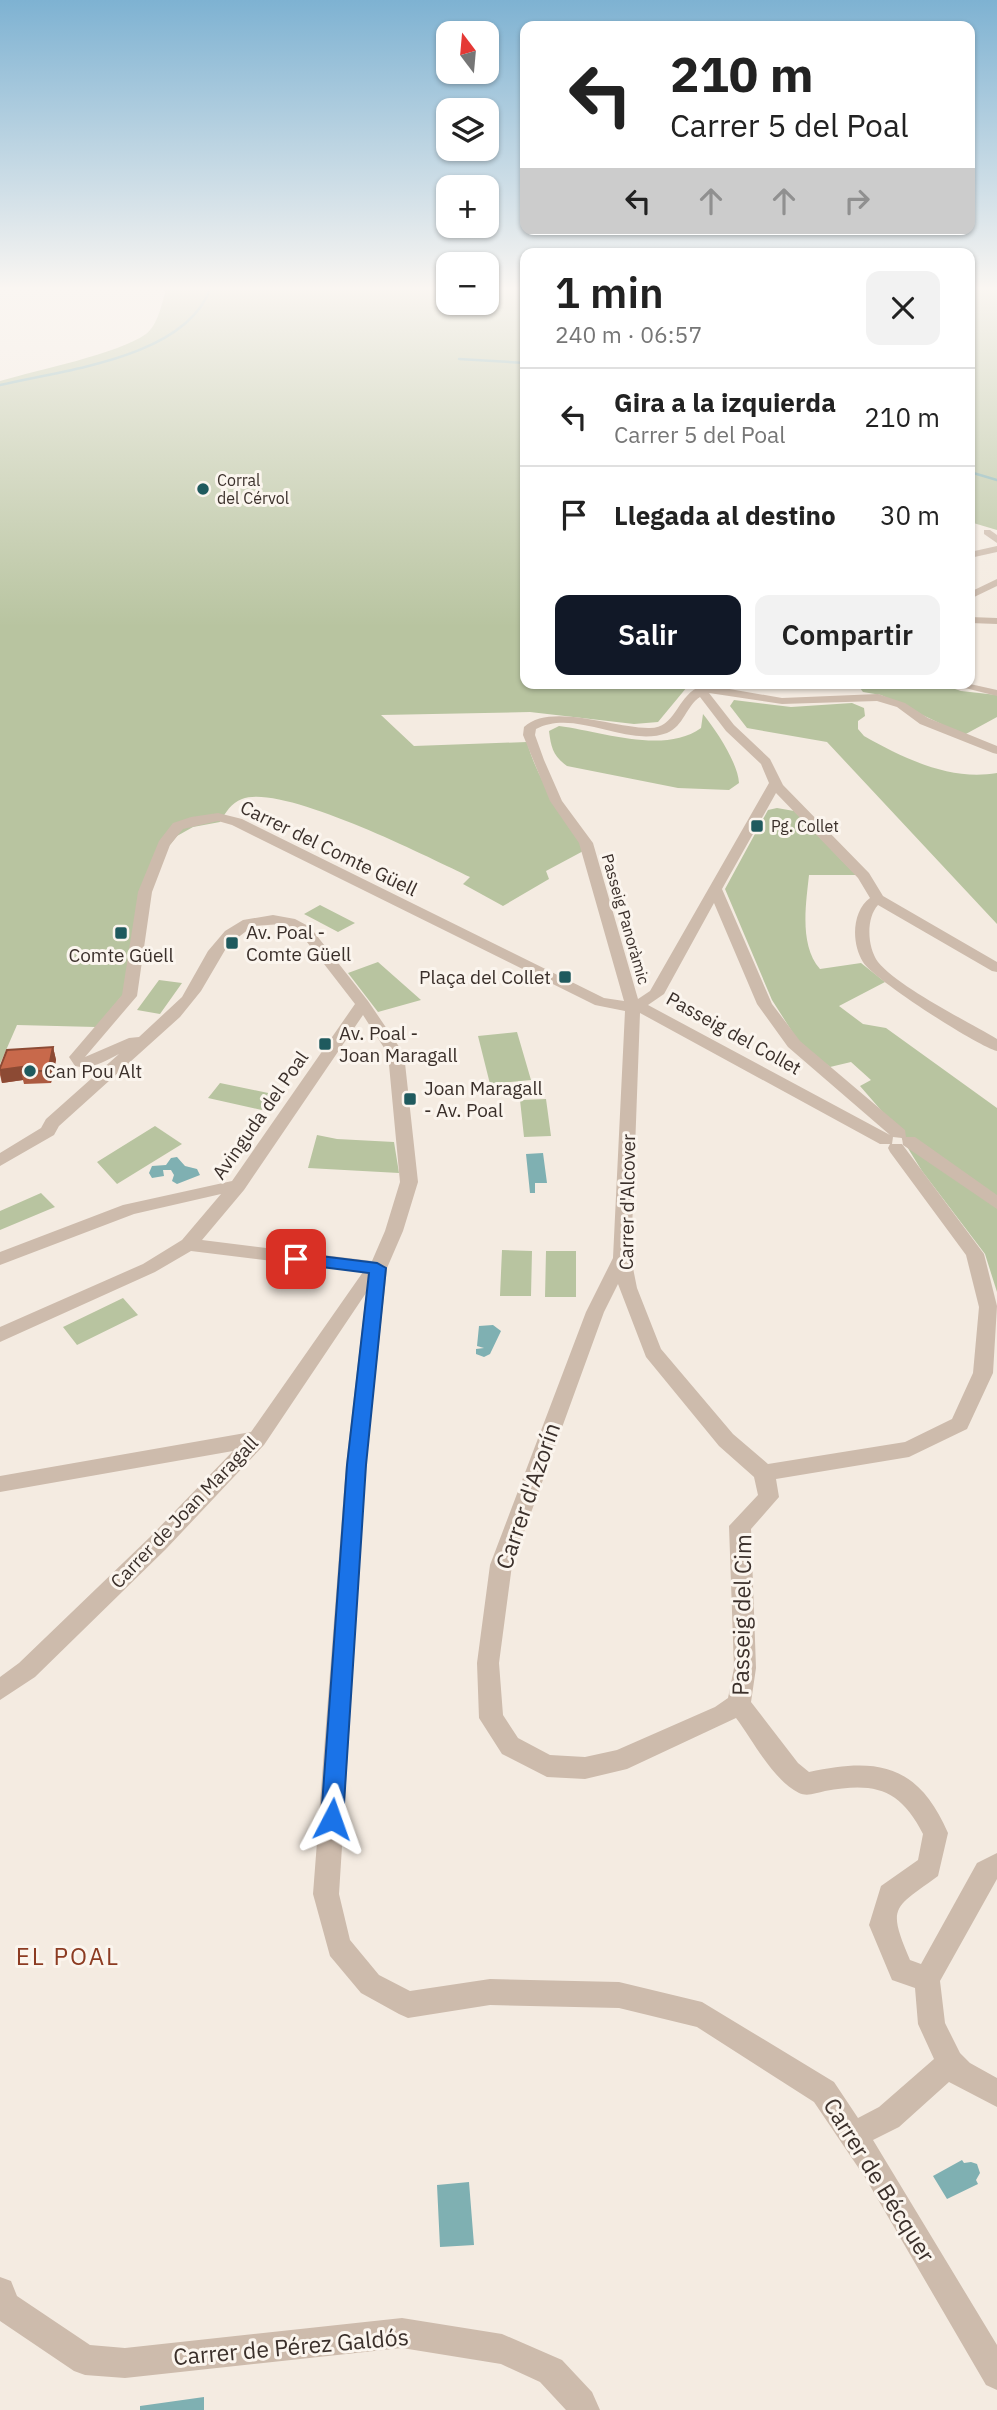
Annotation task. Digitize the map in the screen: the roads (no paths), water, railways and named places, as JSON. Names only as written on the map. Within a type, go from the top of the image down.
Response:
[{"type":"street","points":[[987,532],[997,540]]},
{"type":"street","points":[[975,554],[997,549]]},
{"type":"street","points":[[975,593],[997,582]]},
{"type":"street","points":[[975,620],[997,621]]},
{"type":"street","points":[[975,688],[997,693]]},
{"type":"street","points":[[701,690],[723,690],[782,701],[878,697],[901,705],[924,721],[997,750]]},
{"type":"street","points":[[701,690],[730,728],[766,762],[775,784],[864,876],[883,903],[997,968]]},
{"type":"street","name":"Passeig Panoràmic","points":[[632,1008],[586,843],[556,801],[529,735],[530,727],[545,720],[633,731],[665,731],[672,728],[684,704],[701,690]]},
{"type":"street","name":"Passeig del Collet","points":[[632,1008],[656,994],[775,784]]},
{"type":"street","points":[[760,808],[782,804],[800,810]]},
{"type":"street","name":"Carrer del Comte Güell","points":[[163,1026],[130,1045],[89,1062],[81,1063],[77,1057],[129,996],[145,892],[164,845],[178,826],[218,817],[237,822],[600,1002],[632,1008]]},
{"type":"street","points":[[716,889],[765,1004],[793,1044],[897,1141],[997,1203]]},
{"type":"street","points":[[883,903],[865,916],[863,937],[871,963],[898,985],[997,1046]]},
{"type":"street","points":[[704,910],[723,909]]},
{"type":"street","points":[[0,1160],[48,1131],[52,1123],[163,1026],[188,999],[212,956],[238,928],[268,919],[294,922],[305,930],[363,1004]]},
{"type":"street","name":"Avinguda del Poal","points":[[0,1335],[149,1268],[188,1244],[238,1186],[363,1004]]},
{"type":"street","name":"Carrer de Joan Maragall","points":[[0,1690],[27,1670],[158,1543],[257,1439],[361,1286],[377,1268],[394,1231],[409,1182],[396,1054],[363,1004]]},
{"type":"street","name":"Passeig del Collet","points":[[632,1008],[650,1010],[897,1141]]},
{"type":"street","name":"Carrer d'Alcover","points":[[632,1008],[622,1258],[628,1288],[653,1352],[726,1440],[764,1473]]},
{"type":"street","points":[[764,1473],[909,1449],[960,1424],[983,1373],[988,1307],[975,1254],[897,1141]]},
{"type":"street","points":[[0,1259],[129,1209],[238,1186]]},
{"type":"street","points":[[188,1244],[377,1268]]},
{"type":"street","name":"Carrer d'Azorín","points":[[622,1258],[594,1312],[500,1565],[488,1663],[491,1718],[510,1746],[547,1766],[584,1768],[619,1761],[723,1714],[739,1704]]},
{"type":"street","name":"Carrer de Bécquer","points":[[377,1268],[356,1465],[326,1894],[339,1947],[370,1984],[408,2006],[490,1992],[619,1995],[702,2015],[824,2092],[855,2134],[997,2374]]},
{"type":"street","points":[[0,1484],[257,1439]]},
{"type":"street","name":"Passeig del Cim","points":[[764,1473],[769,1497],[740,1526],[745,1668],[739,1704],[789,1771],[806,1784],[845,1775],[887,1778],[916,1800],[936,1833],[929,1867],[890,1895],[882,1925],[901,1971],[927,1979]]},
{"type":"street","points":[[997,1865],[986,1872],[927,1979],[932,2024],[950,2063],[960,2073],[997,2093]]},
{"type":"street","points":[[855,2134],[889,2117],[950,2063]]},
{"type":"street","name":"Carrer de Pérez Galdós","points":[[0,2292],[6,2307],[85,2360],[125,2363],[402,2333],[502,2349],[551,2371],[581,2403],[584,2410]]},
{"type":"water","points":[[543,1153],[547,1183],[535,1183],[535,1193],[530,1193],[526,1154]]},
{"type":"water","points":[[177,1157],[185,1166],[197,1169],[200,1175],[177,1184],[172,1181],[174,1175],[171,1170],[163,1170],[164,1176],[152,1178],[149,1173],[152,1166],[166,1165],[171,1158]]},
{"type":"water","points":[[493,1325],[501,1331],[490,1354],[484,1357],[476,1354],[476,1349],[484,1348],[477,1346],[479,1326]]},
{"type":"water","points":[[962,2160],[964,2163],[977,2164],[980,2173],[976,2180],[978,2184],[947,2199],[933,2176]]},
{"type":"water","points":[[469,2182],[474,2245],[440,2247],[437,2185]]},
{"type":"water","points":[[204,2397],[204,2410],[140,2410],[140,2406]]},
{"type":"waterway","points":[[975,473],[997,480]]},
{"type":"place","name":"Corral del Cérvol","points":[[203,489]]},
{"type":"place","name":"Pg. Collet","points":[[757,826]]},
{"type":"place","name":"Comte Güell","points":[[121,933]]},
{"type":"place","name":"Av. Poal - Comte Güell","points":[[232,943]]},
{"type":"place","name":"Plaça del Collet","points":[[565,977]]},
{"type":"place","name":"Av. Poal - Joan Maragall","points":[[325,1044]]},
{"type":"place","name":"Can Pou Alt","points":[[30,1071]]},
{"type":"place","name":"Joan Maragall - Av. Poal","points":[[410,1099]]},
{"type":"district","name":"EL POAL","points":[[68,1957]]}]
